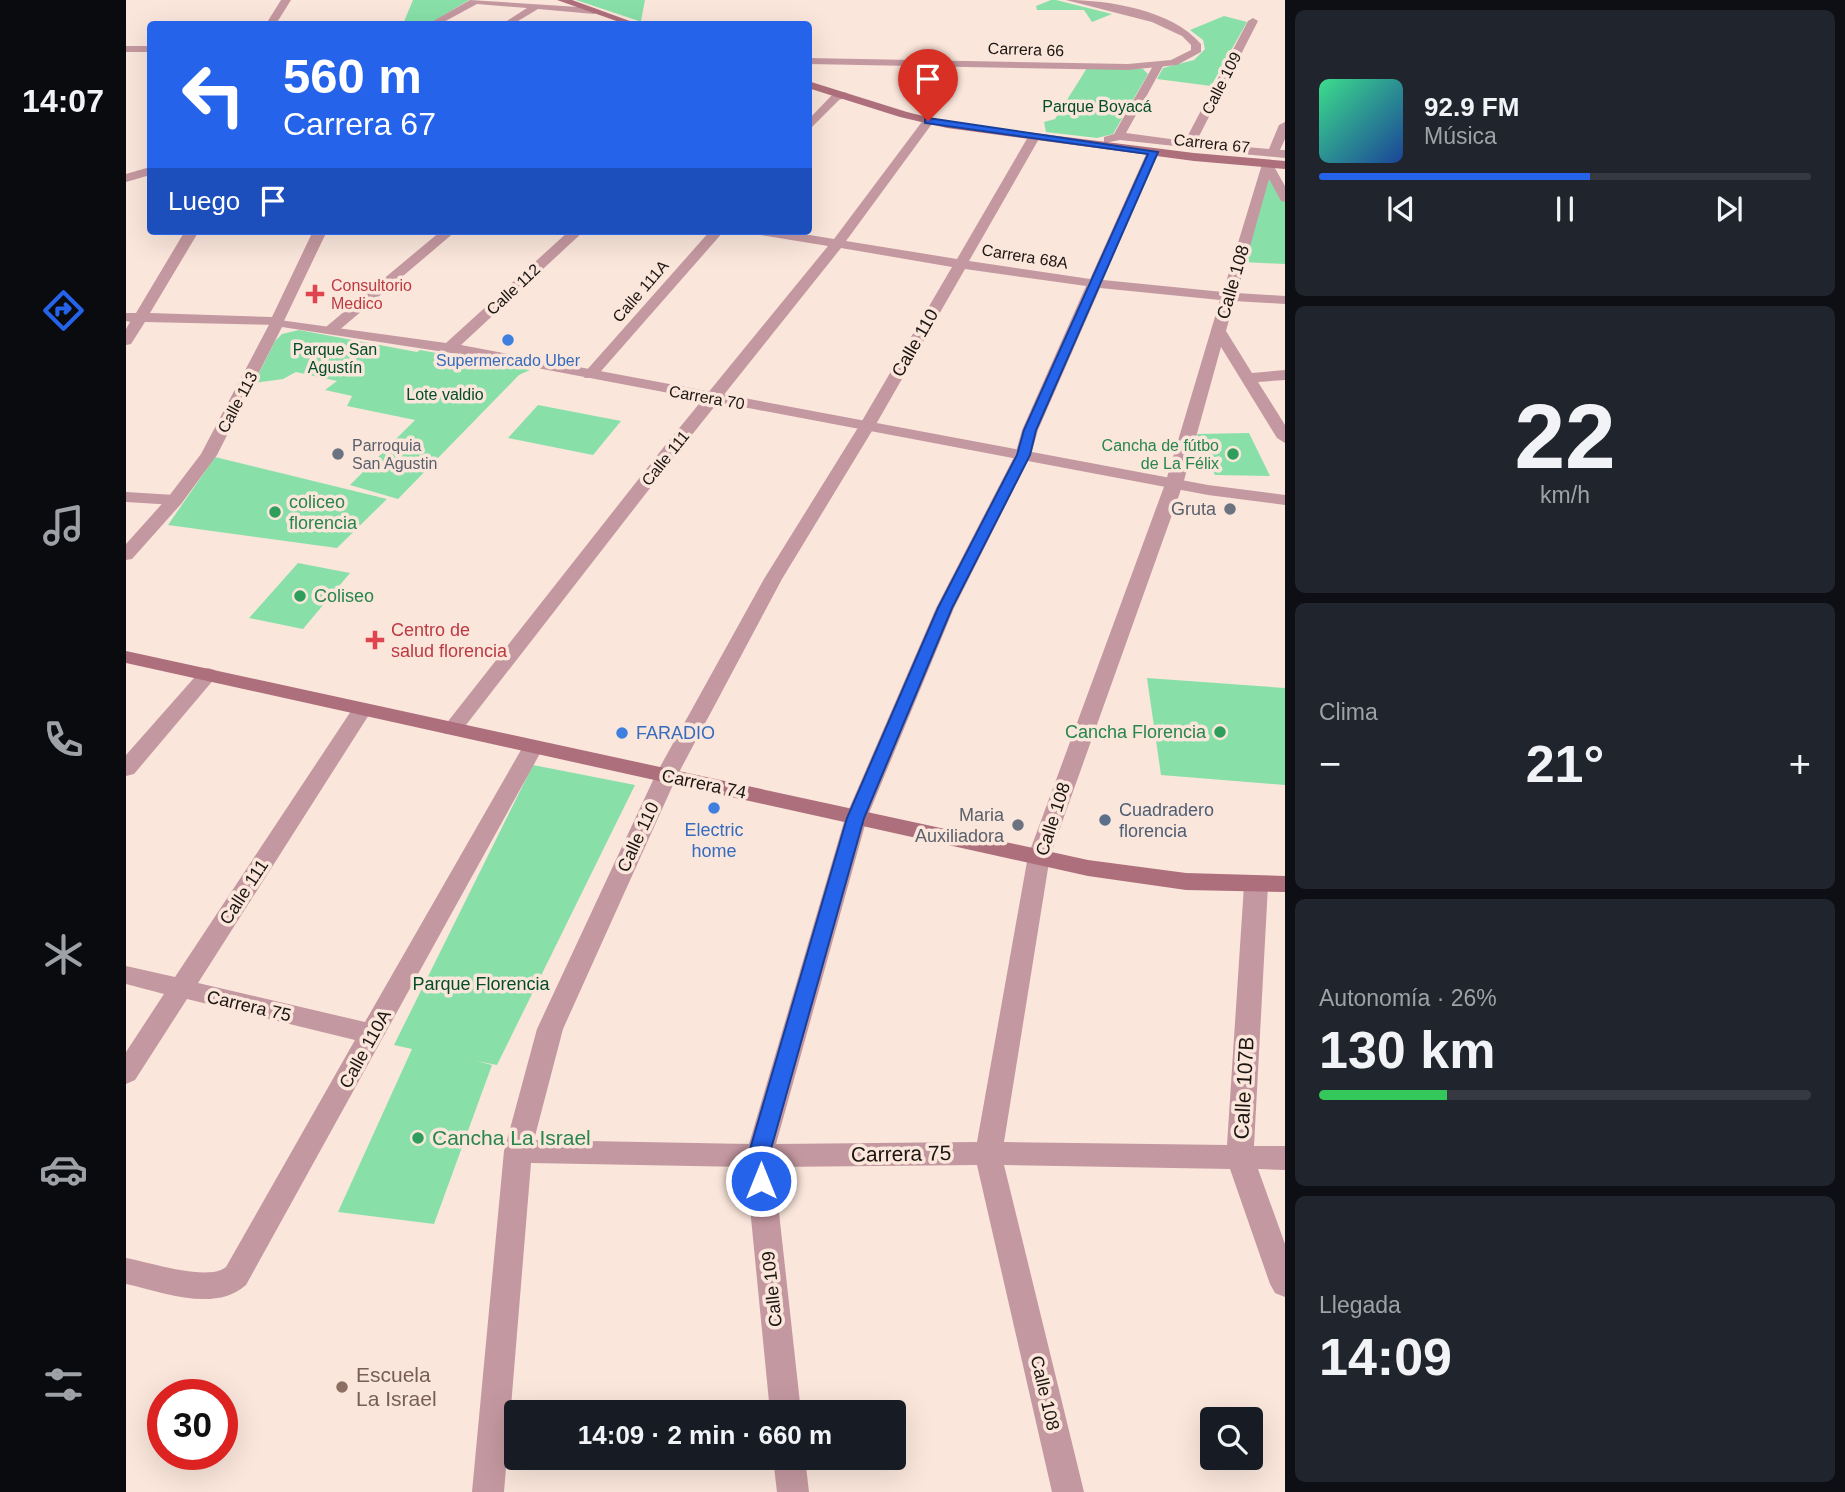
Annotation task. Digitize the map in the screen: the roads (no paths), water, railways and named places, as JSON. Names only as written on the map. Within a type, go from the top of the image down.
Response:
[{"type":"main road","points":[[562,0],[624,21]]},
{"type":"main road","name":"Carrera 67","points":[[812,85],[928,121],[1153,152],[1275,157],[1285,165]]},
{"type":"main road","name":"Carrera 74","points":[[126,657],[532,748],[1135,877],[1194,883],[1285,884]]},
{"type":"street","points":[[273,21],[286,0]]},
{"type":"street","points":[[1071,0],[1161,22],[1180,29],[1196,44],[1196,51],[1185,59],[1158,65],[1119,136],[1094,144]]},
{"type":"street","points":[[438,21],[475,1],[594,11]]},
{"type":"street","points":[[512,21],[534,8]]},
{"type":"street","points":[[605,21],[611,17]]},
{"type":"street","name":"Calle 109","points":[[1189,145],[1253,21]]},
{"type":"street","points":[[126,49],[147,49]]},
{"type":"street","name":"Carrera 66","points":[[812,61],[1113,67],[1158,65]]},
{"type":"street","points":[[812,124],[835,98],[843,95]]},
{"type":"street","name":"Calle 111","points":[[452,729],[653,472],[838,243],[928,121]]},
{"type":"street","name":"Calle 108","points":[[1068,1492],[988,1153],[1039,856],[1174,484],[1229,299],[1285,125]]},
{"type":"street","name":"Calle 110","points":[[488,1492],[518,1151],[550,1029],[666,776],[773,579],[867,426],[1034,136]]},
{"type":"street","name":"Carrera 67","points":[[1119,136],[1189,145]]},
{"type":"street","name":"Carrera 67","points":[[1246,151],[1275,157]]},
{"type":"street","name":"Calle 109","points":[[784,1400],[759,1156],[856,818],[945,608],[1023,455],[1030,430],[1153,152]]},
{"type":"street","points":[[1275,157],[1285,198]]},
{"type":"street","points":[[126,178],[147,172]]},
{"type":"street","points":[[126,341],[134,317],[189,235]]},
{"type":"street","name":"Calle 113","points":[[126,555],[175,500],[209,455],[318,235]]},
{"type":"street","points":[[332,329],[444,235]]},
{"type":"street","name":"Calle 112","points":[[449,348],[572,235]]},
{"type":"street","name":"Calle 111A","points":[[590,375],[713,235]]},
{"type":"street","name":"Carrera 68A","points":[[787,235],[1094,285],[1229,299],[1285,300]]},
{"type":"street","name":"Carrera 70","points":[[134,317],[277,322],[332,329],[449,348],[1174,484],[1285,500]]},
{"type":"street","points":[[1219,332],[1285,438]]},
{"type":"street","points":[[1248,378],[1285,375]]},
{"type":"street","points":[[126,497],[175,500]]},
{"type":"street","points":[[126,769],[208,674]]},
{"type":"street","name":"Calle 111","points":[[126,1073],[362,710]]},
{"type":"street","name":"Calle 110A","points":[[126,1271],[206,1287],[228,1283],[236,1276],[532,748]]},
{"type":"street","name":"Calle 107B","points":[[1256,885],[1240,1157],[1285,1284]]},
{"type":"street","name":"Carrera 75","points":[[126,975],[373,1034]]},
{"type":"street","name":"Carrera 75","points":[[518,1151],[759,1156],[988,1153],[1285,1158]]},
{"type":"street","points":[[790,1470],[793,1492]]},
{"type":"place","name":"Consultorio Medico","points":[[315,294]]},
{"type":"place","name":"Supermercado Uber","points":[[508,340]]},
{"type":"place","name":"Parroquia San Agustin","points":[[338,454]]},
{"type":"place","name":"Cancha de fútbo de La Félix","points":[[1233,454]]},
{"type":"place","name":"Gruta","points":[[1230,509]]},
{"type":"place","name":"coliceo florencia","points":[[275,512]]},
{"type":"place","name":"Coliseo","points":[[300,596]]},
{"type":"place","name":"Centro de salud florencia","points":[[375,640]]},
{"type":"place","name":"Cancha Florencia","points":[[1220,732]]},
{"type":"place","name":"FARADIO","points":[[622,733]]},
{"type":"place","name":"Electric home","points":[[714,808]]},
{"type":"place","name":"Cuadradero florencia","points":[[1105,820]]},
{"type":"place","name":"Maria Auxiliadora","points":[[1018,825]]},
{"type":"place","name":"Cancha La Israel","points":[[418,1138]]},
{"type":"place","name":"Escuela La Israel","points":[[342,1387]]},
{"type":"park label","name":"Parque Boyacá","points":[[1097,106]]},
{"type":"park label","name":"Parque San Agustín","points":[[335,358]]},
{"type":"park label","name":"Lote valdio","points":[[445,394]]},
{"type":"park label","name":"Parque Florencia","points":[[481,984]]}]
